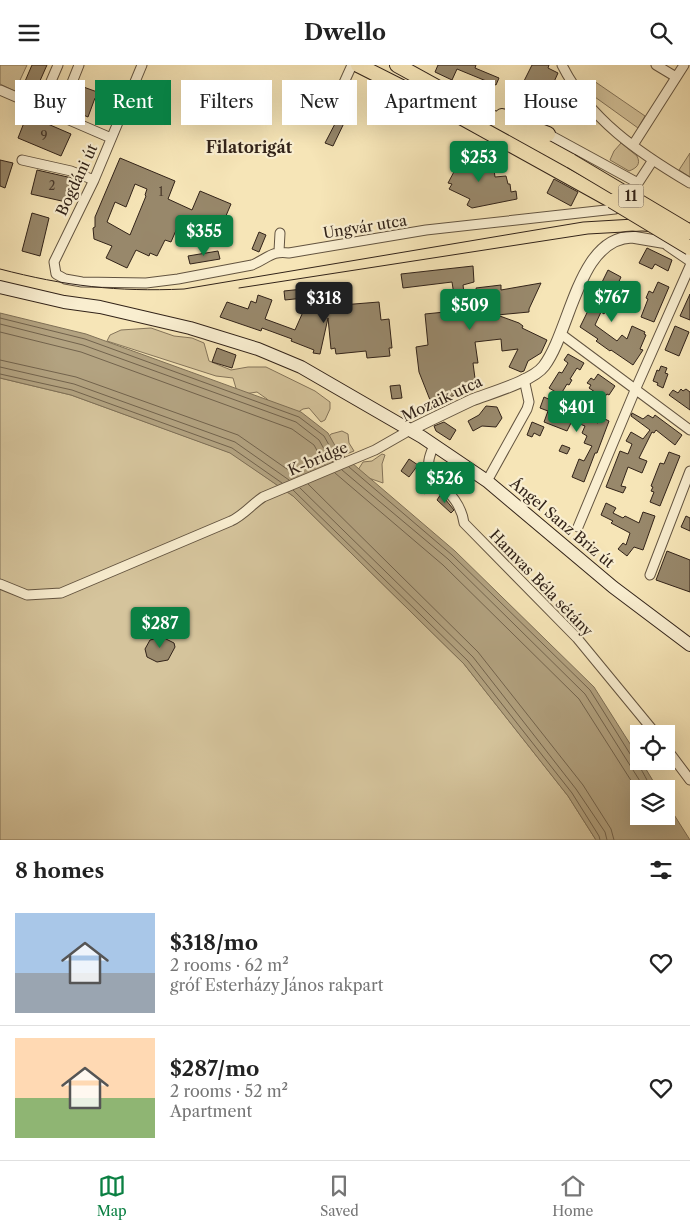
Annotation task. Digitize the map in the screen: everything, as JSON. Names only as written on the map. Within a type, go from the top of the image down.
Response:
[{"type":"main road","name":"11","points":[[358,65],[455,114],[690,247]]},
{"type":"main road","name":"11","points":[[397,65],[424,80]]},
{"type":"main road","name":"11","points":[[495,120],[570,161],[690,232]]},
{"type":"main road","points":[[526,125],[548,134]]},
{"type":"main road","name":"Ángel Sanz Briz út","points":[[0,287],[64,302],[100,307],[190,328],[258,349],[312,373],[410,430],[487,481],[613,587],[690,645]]},
{"type":"street","points":[[52,80],[58,65]]},
{"type":"street","points":[[74,80],[80,65]]},
{"type":"street","name":"Bogdáni út","points":[[61,277],[56,273],[54,262],[94,180],[142,65]]},
{"type":"street","points":[[345,80],[352,65]]},
{"type":"street","points":[[562,65],[577,91],[601,119],[653,160],[690,183]]},
{"type":"street","points":[[656,65],[676,77]]},
{"type":"street","points":[[633,145],[684,65]]},
{"type":"street","points":[[0,90],[15,96]]},
{"type":"street","points":[[82,125],[112,138]]},
{"type":"street","points":[[548,134],[638,183]]},
{"type":"street","points":[[22,160],[71,171],[94,180]]},
{"type":"street","name":"Ungvár utca","points":[[61,277],[82,282],[162,282],[252,265],[279,251],[289,253],[426,231],[615,209],[627,200],[653,160]]},
{"type":"street","points":[[279,251],[280,233]]},
{"type":"street","name":"Mozaik utca","points":[[375,450],[410,430],[540,371],[564,336],[590,264],[607,245],[625,237],[632,237],[690,247]]},
{"type":"street","points":[[667,244],[690,259]]},
{"type":"street","points":[[578,527],[636,388],[690,266]]},
{"type":"street","points":[[564,336],[690,430]]},
{"type":"street","points":[[487,481],[527,409],[529,402],[524,379]]},
{"type":"street","name":"Hamvas Béla sétány","points":[[434,445],[428,469],[456,500],[462,512],[464,523],[577,638],[649,725]]},
{"type":"street","name":"K-bridge","points":[[0,584],[28,595],[61,593],[232,521],[242,516],[255,503],[272,493],[375,450]]},
{"type":"street","points":[[650,575],[690,471]]},
{"type":"street","points":[[675,760],[690,780]]},
{"type":"shaded area","points":[[0,65],[27,65],[20,80],[15,80],[15,91],[0,84]]},
{"type":"shaded area","points":[[596,82],[645,116],[638,128],[596,98]]},
{"type":"shaded area","points":[[621,143],[637,156],[639,161],[634,169],[629,171],[610,160],[614,151]]},
{"type":"shaded area","points":[[690,153],[690,177],[679,170]]},
{"type":"shaded area","points":[[151,328],[174,336],[192,338],[204,343],[209,361],[231,370],[248,367],[266,367],[315,391],[330,402],[330,409],[325,420],[321,422],[309,408],[303,409],[292,416],[280,413],[267,399],[257,392],[238,395],[233,378],[216,376],[107,341],[110,335],[121,330]]},
{"type":"shaded area","points":[[0,378],[71,395],[231,453],[293,496],[464,664],[568,796],[596,840],[0,840]]},
{"type":"shaded area","points":[[342,431],[348,434],[349,443],[354,451],[339,457],[327,439],[331,434]]},
{"type":"shaded area","points":[[382,454],[385,455],[382,464],[383,483],[363,476],[358,470],[363,462],[372,461]]},
{"type":"water","points":[[0,313],[86,334],[301,412],[328,433],[338,451],[455,551],[594,687],[630,744],[630,770],[646,770],[653,780],[630,780],[630,825],[675,825],[675,816],[690,840],[596,840],[568,796],[464,664],[293,496],[230,453],[71,395],[0,378]]},
{"type":"building","points":[[32,65],[47,65],[40,80],[26,80]]},
{"type":"building","points":[[438,65],[476,65],[475,68],[499,78],[496,85],[495,80],[484,80],[457,69],[452,80],[435,72]]},
{"type":"building","points":[[532,65],[549,65],[548,68],[558,73],[555,80],[524,80]]},
{"type":"building","points":[[85,88],[95,91],[95,98],[88,117],[85,116]]},
{"type":"building","points":[[23,125],[50,125],[71,134],[61,156],[18,138]]},
{"type":"building","points":[[334,125],[343,125],[333,146],[325,143]]},
{"type":"building","points":[[460,153],[494,170],[495,177],[506,176],[511,192],[516,191],[517,199],[472,208],[467,205],[470,199],[449,189],[452,184],[448,183],[456,168],[453,166]]},
{"type":"building","points":[[120,158],[175,181],[168,199],[192,210],[200,191],[231,204],[217,237],[180,221],[171,242],[165,240],[157,256],[150,253],[149,256],[136,250],[127,268],[106,258],[112,246],[94,239],[95,217]],"holes":[[[135,184],[147,189],[130,235],[107,222],[115,202],[126,207]]]},
{"type":"building","points":[[0,160],[13,163],[5,188],[0,186]]},
{"type":"building","points":[[37,170],[72,178],[66,202],[31,194]]},
{"type":"building","points":[[554,179],[578,192],[571,206],[547,193]]},
{"type":"building","points":[[32,213],[49,218],[40,256],[22,251]]},
{"type":"building","points":[[259,232],[266,235],[259,252],[252,249]]},
{"type":"building","points":[[647,248],[672,260],[668,271],[655,264],[652,269],[639,263]]},
{"type":"building","points":[[218,251],[220,259],[190,264],[188,256]]},
{"type":"building","points":[[473,266],[474,282],[463,285],[465,301],[478,299],[476,288],[501,285],[501,290],[541,283],[529,312],[497,315],[519,323],[523,326],[522,328],[547,340],[541,353],[528,361],[524,371],[521,372],[509,367],[518,349],[502,351],[501,339],[475,342],[478,363],[473,363],[476,386],[432,405],[419,372],[416,347],[428,345],[425,314],[445,312],[444,303],[452,302],[451,296],[454,295],[452,282],[403,288],[401,274]]},
{"type":"building","points":[[608,270],[621,277],[604,314],[601,312],[595,325],[617,341],[622,335],[627,339],[632,326],[645,332],[644,334],[646,335],[640,349],[643,350],[633,365],[596,341],[598,339],[580,327]]},
{"type":"building","points":[[658,282],[669,287],[654,322],[641,317],[649,291],[653,293]]},
{"type":"building","points":[[336,284],[329,306],[379,302],[381,320],[389,319],[392,348],[389,348],[390,356],[367,358],[366,351],[336,354],[335,348],[331,349],[328,318],[320,354],[313,353],[314,350],[291,341],[292,339],[262,328],[261,331],[220,317],[227,302],[248,309],[251,301],[256,303],[258,295],[272,300],[265,319],[295,330],[314,287],[322,289],[322,286]]},
{"type":"building","points":[[303,289],[304,298],[285,300],[284,291]]},
{"type":"building","points":[[690,294],[690,320],[680,316]]},
{"type":"building","points":[[675,326],[689,332],[679,356],[665,350]]},
{"type":"building","points":[[217,348],[236,355],[232,368],[212,362]]},
{"type":"building","points":[[568,354],[584,363],[580,370],[577,368],[570,379],[572,380],[569,385],[567,384],[561,394],[559,394],[549,388],[559,372],[562,373],[568,363],[564,360]]},
{"type":"building","points":[[661,366],[667,368],[665,373],[668,374],[663,388],[653,381],[657,370],[659,371]]},
{"type":"building","points":[[598,374],[615,386],[600,403],[594,399],[598,394],[589,388],[591,385],[587,383],[591,378],[594,380]]},
{"type":"building","points":[[400,385],[402,398],[392,399],[390,386]]},
{"type":"building","points":[[681,389],[683,391],[686,389],[690,392],[690,410],[669,395],[673,390],[678,393]]},
{"type":"building","points":[[544,397],[555,402],[554,404],[566,411],[592,421],[598,423],[601,417],[609,421],[584,482],[572,477],[579,459],[584,461],[592,446],[584,443],[587,436],[582,433],[585,426],[572,421],[567,431],[544,422],[548,411],[540,408]]},
{"type":"building","points":[[486,406],[497,407],[502,418],[496,427],[482,426],[473,431],[468,421],[479,415]]},
{"type":"building","points":[[632,413],[643,419],[648,415],[653,418],[655,415],[682,435],[675,445],[656,430],[654,433],[652,432],[639,458],[647,461],[642,473],[628,467],[621,486],[626,487],[623,493],[606,487],[620,451],[628,454],[632,444],[626,441],[631,432],[643,439],[650,430],[631,416]]},
{"type":"building","points":[[444,422],[456,430],[450,440],[436,431],[434,426]]},
{"type":"building","points":[[532,422],[544,427],[540,436],[534,433],[532,437],[527,435]]},
{"type":"building","points":[[562,445],[570,448],[567,454],[559,451]]},
{"type":"building","points":[[669,452],[680,456],[660,506],[650,502],[654,492],[651,491],[653,487],[651,486],[660,463],[664,464]]},
{"type":"building","points":[[409,459],[418,465],[409,477],[401,471]]},
{"type":"building","points":[[428,480],[431,487],[425,494],[420,490]]},
{"type":"building","points":[[441,494],[454,510],[451,513],[437,500]]},
{"type":"building","points":[[606,503],[616,508],[613,513],[623,518],[625,516],[639,523],[643,512],[655,516],[643,550],[634,547],[627,556],[618,549],[623,543],[626,545],[630,533],[611,523],[613,521],[601,515]]},
{"type":"building","points":[[686,516],[690,518],[690,531],[681,527]]},
{"type":"building","points":[[667,551],[690,560],[690,592],[656,580]]},
{"type":"building","points":[[162,637],[174,643],[175,647],[168,660],[157,662],[147,657],[145,649],[150,640]]},
{"type":"tram line","points":[[0,269],[47,280],[91,287],[136,290],[184,289],[583,222],[634,219],[690,223]]},
{"type":"tram line","points":[[239,288],[588,234],[642,231],[690,234]]},
{"type":"district","name":"Filatorigát","points":[[249,147]]}]
